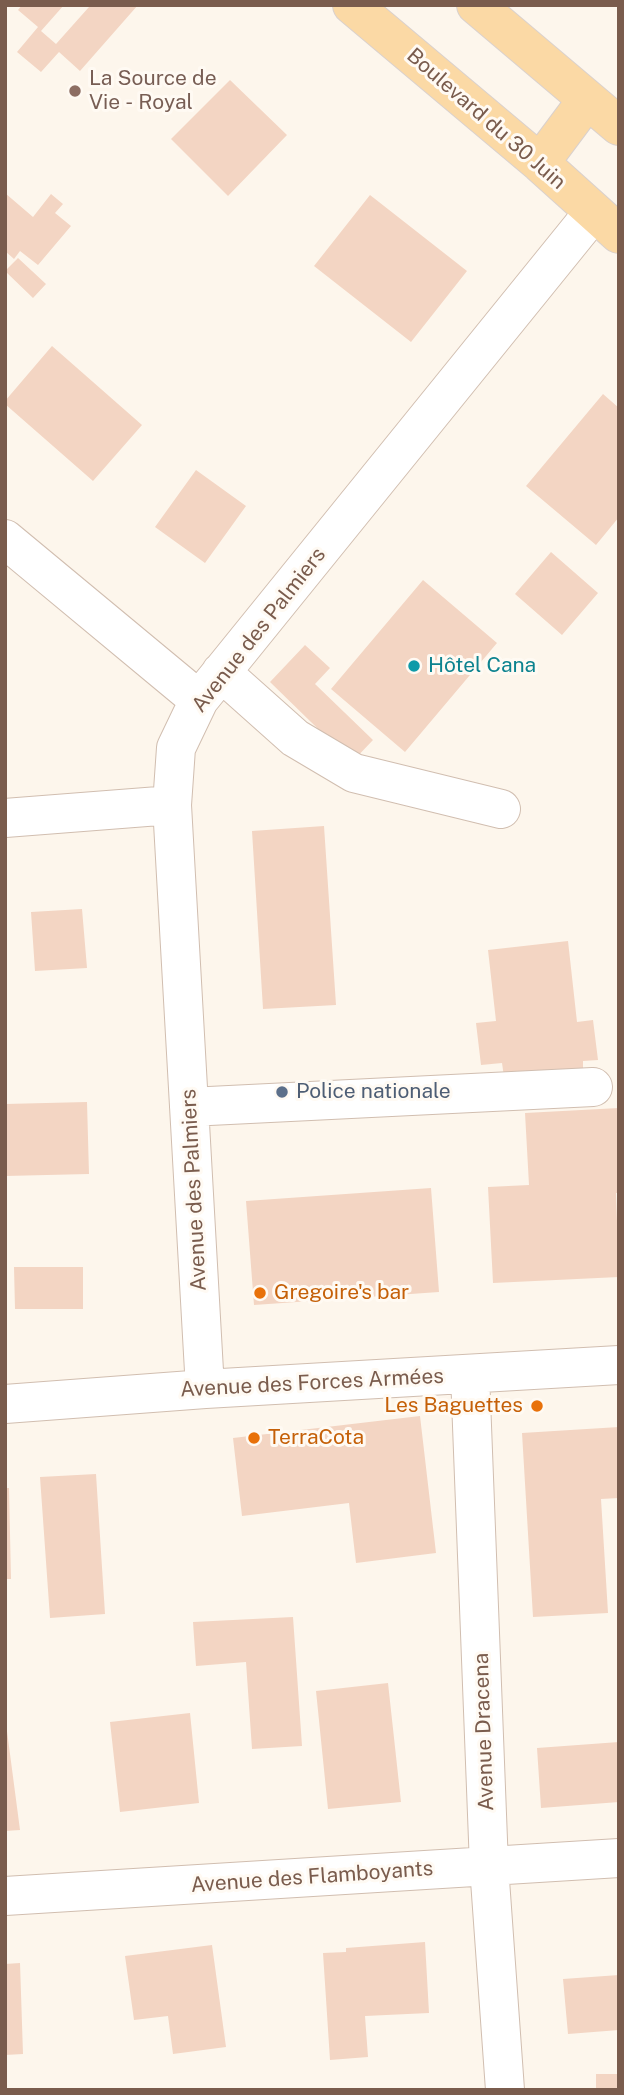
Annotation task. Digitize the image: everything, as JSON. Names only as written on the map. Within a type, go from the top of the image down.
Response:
[{"type":"main road","name":"Boulevard du 30 Juin","points":[[352,5],[540,163],[606,223]]},
{"type":"main road","points":[[476,5],[619,126]]},
{"type":"main road","points":[[540,163],[587,100]]},
{"type":"street","name":"Avenue des Palmiers","points":[[205,1389],[172,805],[176,748],[210,686],[606,223]]},
{"type":"street","points":[[5,539],[210,686],[354,773],[501,809]]},
{"type":"street","points":[[5,818],[172,805]]},
{"type":"street","points":[[189,1107],[593,1087]]},
{"type":"street","name":"Avenue des Forces Armées","points":[[5,1404],[205,1389],[619,1365]]},
{"type":"street","name":"Avenue Dracena","points":[[470,1374],[489,1866],[505,2090]]},
{"type":"street","name":"Avenue des Flamboyants","points":[[5,1896],[619,1858]]},
{"type":"building","points":[[22,5],[64,5],[41,31],[56,44],[89,7],[86,5],[138,5],[80,71],[59,52],[41,72],[17,52],[38,27],[18,10]]},
{"type":"building","points":[[230,80],[287,135],[228,196],[171,139]]},
{"type":"building","points":[[5,193],[33,217],[51,194],[63,204],[55,213],[71,226],[38,265],[20,251],[14,259],[5,251]]},
{"type":"building","points":[[370,195],[467,271],[411,342],[314,266]]},
{"type":"building","points":[[18,258],[46,284],[33,298],[5,271]]},
{"type":"building","points":[[52,346],[142,425],[93,481],[5,404]]},
{"type":"building","points":[[603,394],[619,408],[619,517],[596,545],[526,486]]},
{"type":"building","points":[[196,470],[246,506],[205,563],[155,527]]},
{"type":"building","points":[[551,552],[598,593],[562,635],[515,594]]},
{"type":"building","name":"Hôtel Cana","points":[[423,580],[497,643],[405,752],[331,689]]},
{"type":"building","points":[[305,645],[330,668],[315,684],[373,740],[352,762],[270,682]]},
{"type":"building","points":[[324,826],[336,1005],[263,1009],[252,831]]},
{"type":"building","points":[[82,909],[87,968],[35,971],[31,912]]},
{"type":"building","points":[[568,941],[577,1022],[593,1020],[598,1060],[583,1061],[583,1069],[504,1077],[502,1063],[481,1065],[476,1023],[496,1021],[488,950]]},
{"type":"building","points":[[87,1102],[89,1174],[5,1176],[5,1104]]},
{"type":"building","points":[[619,1108],[619,1193],[616,1193],[619,1277],[493,1283],[488,1187],[529,1185],[525,1113]]},
{"type":"building","points":[[431,1188],[439,1292],[254,1305],[246,1201]]},
{"type":"building","points":[[14,1267],[83,1267],[83,1309],[15,1309]]},
{"type":"building","points":[[420,1416],[436,1553],[356,1563],[349,1503],[242,1516],[233,1438]]},
{"type":"building","points":[[619,1427],[619,1498],[601,1499],[608,1613],[533,1617],[522,1433]]},
{"type":"building","points":[[96,1474],[105,1614],[50,1618],[40,1477]]},
{"type":"building","points":[[5,1488],[9,1488],[11,1579],[5,1579]]},
{"type":"building","points":[[293,1617],[302,1746],[252,1749],[246,1662],[196,1666],[193,1622]]},
{"type":"building","points":[[388,1683],[401,1802],[328,1809],[316,1691]]},
{"type":"building","points":[[190,1713],[199,1803],[120,1812],[110,1722]]},
{"type":"building","points":[[5,1716],[20,1830],[5,1831]]},
{"type":"building","points":[[619,1742],[619,1802],[541,1808],[537,1748]]},
{"type":"building","points":[[425,1942],[429,2013],[365,2016],[368,2057],[330,2060],[323,1953],[346,1952],[346,1948]]},
{"type":"building","points":[[212,1945],[226,2047],[173,2054],[168,2016],[134,2020],[125,1956]]},
{"type":"building","points":[[20,1963],[23,2054],[5,2055],[5,1964]]},
{"type":"building","points":[[619,1975],[619,2030],[568,2034],[563,1979]]},
{"type":"building","points":[[596,2074],[619,2074],[619,2090],[596,2090]]},
{"type":"place","name":"La Source de Vie - Royal","points":[[75,91]]},
{"type":"place","name":"Hôtel Cana","points":[[414,666]]},
{"type":"place","name":"Police nationale","points":[[282,1092]]},
{"type":"place","name":"Gregoire's bar","points":[[260,1293]]},
{"type":"place","name":"Les Baguettes","points":[[537,1406]]},
{"type":"place","name":"TerraCota","points":[[254,1438]]}]
